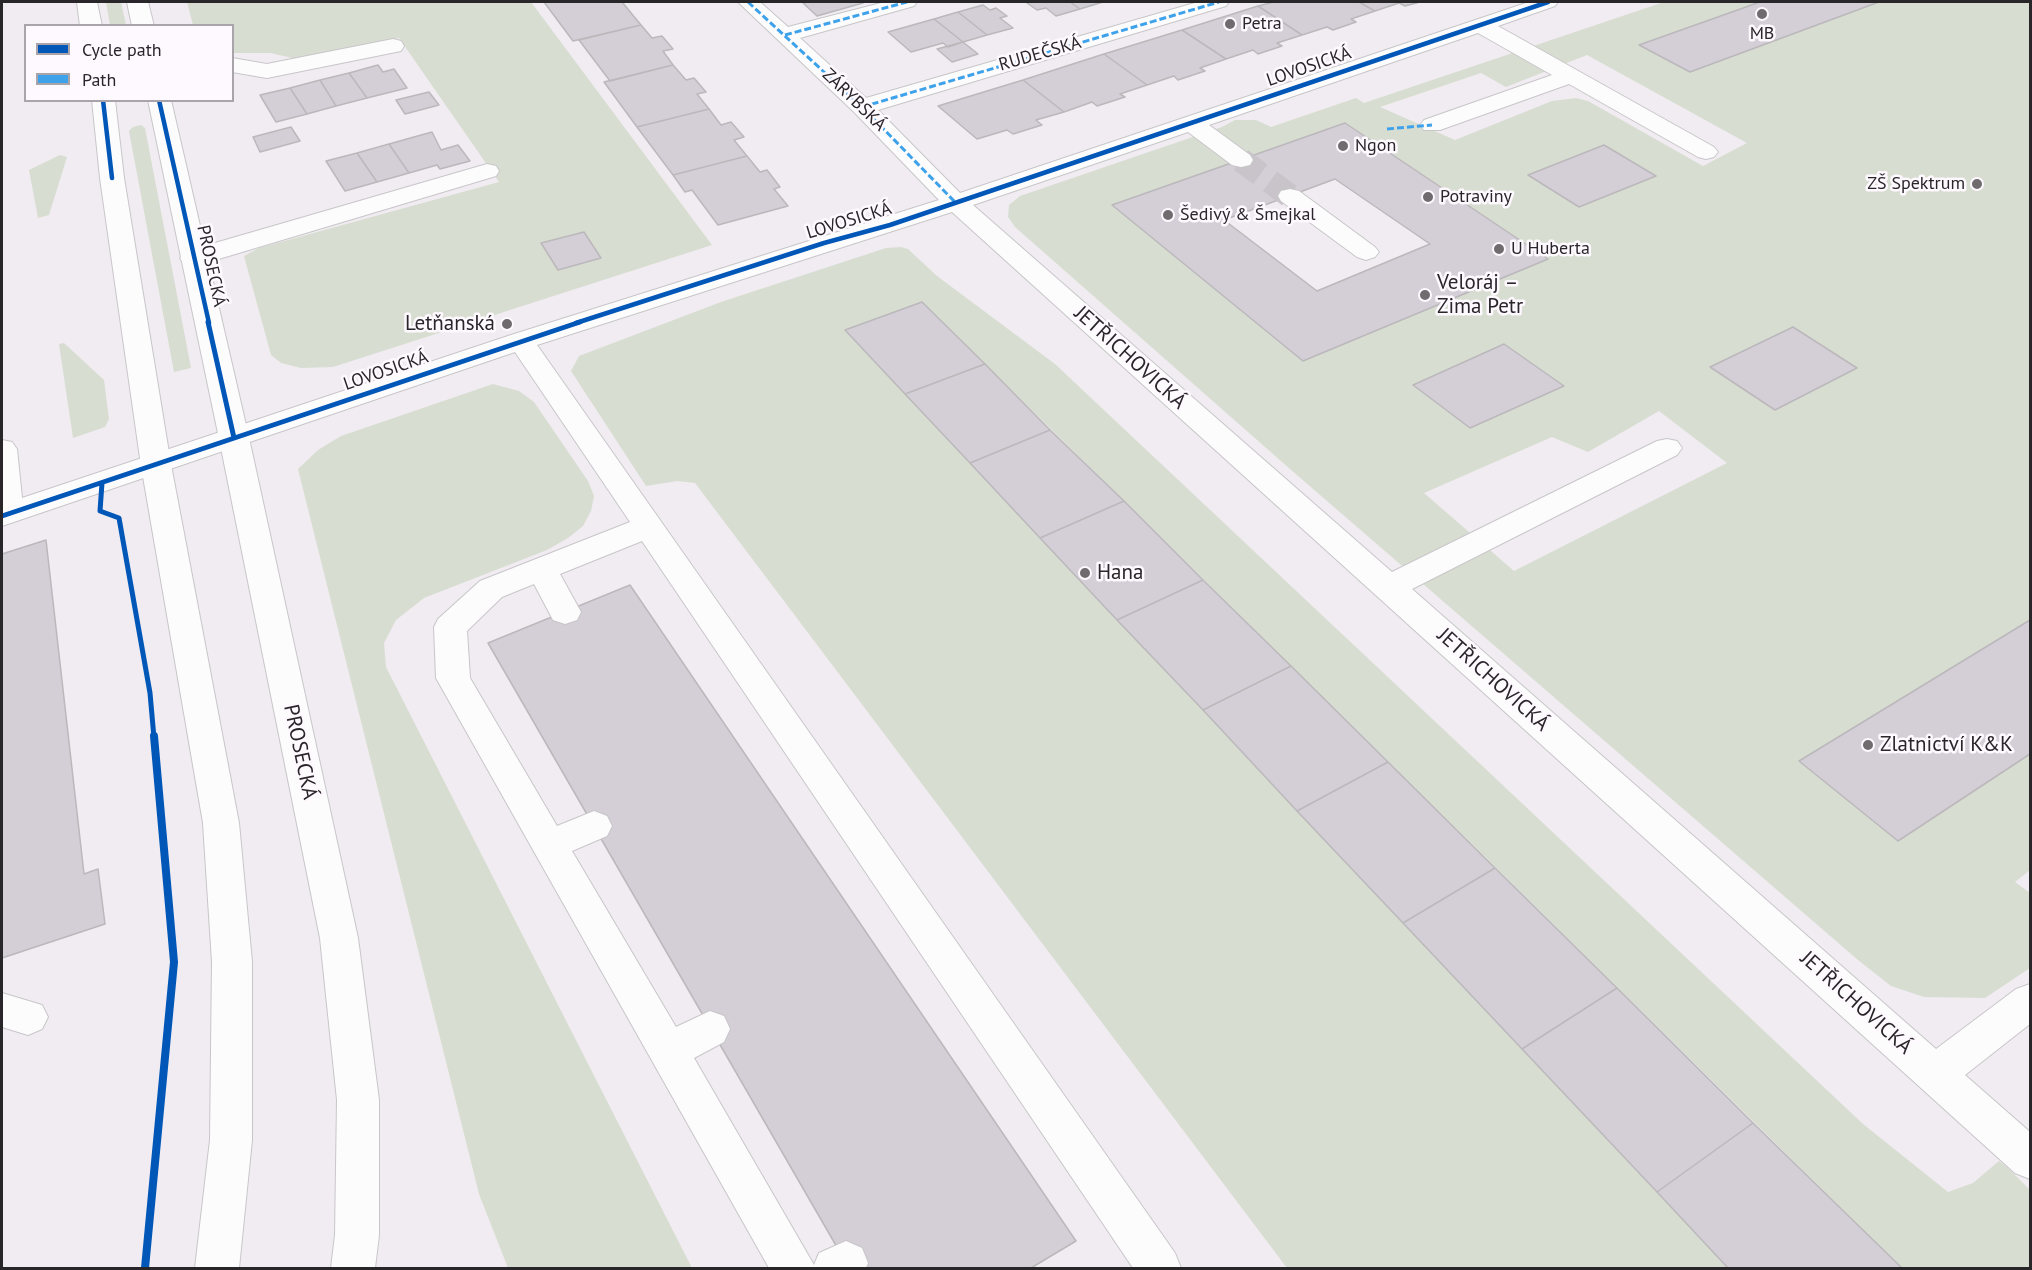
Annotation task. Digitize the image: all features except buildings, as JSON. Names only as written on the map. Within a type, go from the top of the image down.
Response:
[{"type":"street","points":[[87,2],[91,24]]},
{"type":"street","points":[[138,2],[143,24]]},
{"type":"street","name":"ZÁRYBSKÁ","points":[[748,2],[862,107],[955,202]]},
{"type":"street","points":[[785,35],[907,2]]},
{"type":"street","name":"RUDEČSKÁ","points":[[862,107],[1219,2]]},
{"type":"street","name":"LOVOSICKÁ","points":[[4,515],[521,341],[955,202],[1548,2]]},
{"type":"street","points":[[1480,25],[1706,152]]},
{"type":"street","points":[[234,65],[267,71],[393,46]]},
{"type":"street","points":[[1432,126],[1571,76]]},
{"type":"street","points":[[103,102],[111,178],[156,465],[221,823],[232,962],[231,1140],[217,1269]]},
{"type":"street","name":"PROSECKÁ","points":[[159,102],[234,438],[339,938],[358,1100],[357,1235],[353,1269]]},
{"type":"street","points":[[1191,123],[1241,160]]},
{"type":"street","points":[[193,258],[487,171]]},
{"type":"street","points":[[1290,196],[1366,252]]},
{"type":"street","name":"JETŘICHOVICKÁ","points":[[955,202],[2031,1159]]},
{"type":"street","points":[[521,341],[1159,1269]]},
{"type":"street","points":[[1389,587],[1667,448]]},
{"type":"street","points":[[2,449],[4,515]]},
{"type":"street","points":[[648,527],[491,590],[450,627],[453,678],[793,1269]]},
{"type":"street","points":[[542,570],[565,612]]},
{"type":"street","points":[[549,845],[594,826]]},
{"type":"street","points":[[1936,1073],[2031,1001]]},
{"type":"street","points":[[668,1052],[710,1029]]},
{"type":"shaded area","points":[[106,2],[121,2],[126,24],[110,24]]},
{"type":"shaded area","points":[[187,2],[531,2],[712,245],[333,367],[301,368],[281,363],[271,355],[244,256],[259,248],[499,182],[399,38],[296,59],[271,53],[234,53],[234,24],[193,24]],"holes":[[[584,232],[601,258],[558,270],[541,244]]]},
{"type":"shaded area","points":[[1664,2],[1760,2],[1640,45],[1690,72],[1879,2],[2030,2],[2030,620],[1800,761],[1898,841],[2030,754],[2030,870],[2015,882],[2030,893],[2030,968],[1985,998],[1924,997],[1891,986],[1858,960],[1290,469],[1015,227],[1008,217],[1009,205],[1020,196],[1222,127],[1235,120],[1256,120],[1271,127],[1356,98],[1364,103]],"holes":[[[1587,55],[1747,143],[1703,166],[1588,101],[1576,98],[1552,101],[1455,140],[1380,107],[1481,73],[1506,87]],[[1345,123],[1548,259],[1303,361],[1113,206]],[[1604,145],[1656,176],[1579,207],[1528,175]],[[1792,327],[1857,368],[1775,410],[1710,367]],[[1504,344],[1563,386],[1413,385]],[[1659,411],[1727,463],[1514,571],[1424,493],[1552,437],[1588,452]]]},
{"type":"shaded area","points":[[141,125],[145,128],[191,368],[174,372],[129,131]]},
{"type":"shaded area","points":[[60,155],[67,157],[49,215],[38,218],[29,170]]},
{"type":"shaded area","points":[[886,248],[908,249],[937,276],[1055,364],[1863,1124],[1948,1192],[1973,1183],[1999,1161],[2008,1168],[2030,1190],[2030,1268],[1902,1268],[922,302],[845,330],[1728,1268],[1287,1268],[695,483],[677,481],[646,486],[571,371],[579,356],[721,302]]},
{"type":"shaded area","points":[[64,343],[104,380],[109,419],[105,427],[73,438],[59,344]]},
{"type":"shaded area","points":[[493,384],[519,391],[534,402],[588,481],[594,496],[591,511],[583,526],[547,550],[424,598],[396,620],[384,643],[386,667],[692,1268],[508,1268],[479,1194],[298,469],[318,450],[341,436]]},
{"type":"tunnel","points":[[1241,160],[1290,196]]},
{"type":"marked path","points":[[748,2],[862,107],[955,202]]},
{"type":"marked path","points":[[785,35],[907,2]]},
{"type":"marked path","points":[[862,107],[1219,2]]},
{"type":"marked path","points":[[1387,129],[1432,125]]},
{"type":"cycle path","points":[[2,516],[521,341],[824,243],[890,225],[1548,2]]},
{"type":"cycle path","points":[[103,102],[112,178]]},
{"type":"cycle path","points":[[159,102],[234,438]]},
{"type":"cycle path","points":[[102,483],[100,511],[119,518],[150,693],[174,962],[145,1268]]},
{"type":"place","name":"MB","points":[[1762,14]]},
{"type":"place","name":"Petra","points":[[1230,24]]},
{"type":"place","name":"Ngon","points":[[1343,146]]},
{"type":"place","name":"ZŠ Spektrum","points":[[1977,184]]},
{"type":"place","name":"Potraviny","points":[[1428,197]]},
{"type":"place","name":"Šedivý & Šmejkal","points":[[1168,215]]},
{"type":"place","name":"U Huberta","points":[[1499,249]]},
{"type":"place","name":"Veloráj – Zima Petr","points":[[1425,295]]},
{"type":"place","name":"Letňanská","points":[[507,324]]},
{"type":"place","name":"Hana","points":[[1085,573]]},
{"type":"place","name":"Zlatnictví K&K","points":[[1868,745]]}]
